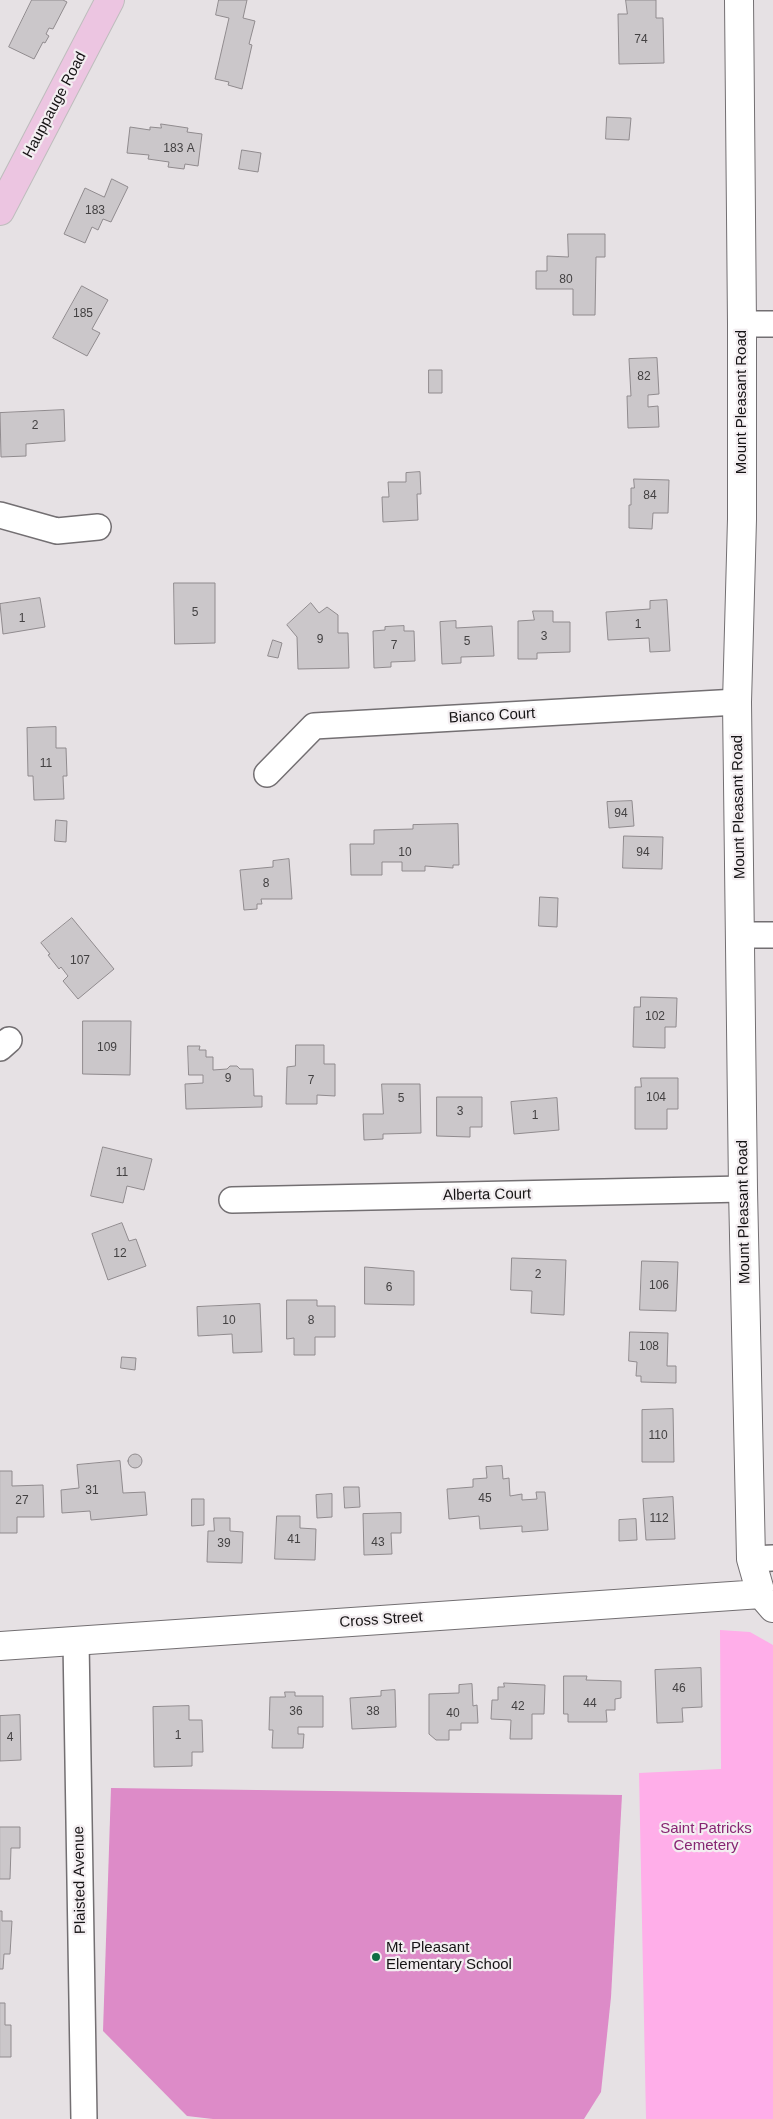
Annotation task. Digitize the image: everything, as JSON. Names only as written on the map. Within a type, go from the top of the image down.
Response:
[{"type":"main road","name":"Hauppauge Road","points":[[3,198],[110,0]]},
{"type":"street","name":"Mount Pleasant Road","points":[[739,0],[742,519],[737,702],[743,1189],[762,1559],[767,1601]]},
{"type":"street","points":[[742,324],[773,324]]},
{"type":"street","points":[[0,515],[57,531],[98,527]]},
{"type":"street","name":"Bianco Court","points":[[267,774],[314,726],[737,702]]},
{"type":"street","points":[[740,935],[773,935]]},
{"type":"street","name":"Alberta Court","points":[[232,1200],[743,1189]]},
{"type":"street","name":"Cross Street","points":[[0,1646],[767,1601]]},
{"type":"street","name":"Plaisted Avenue","points":[[76,1641],[84,2119]]},
{"type":"green space","name":"Saint Patricks Cemetery","points":[[720,1630],[750,1632],[773,1645],[773,2119],[646,2119],[639,1773],[721,1769]]},
{"type":"shaded area","name":"Mt. Pleasant Elementary School","points":[[111,1788],[622,1795],[611,1997],[601,2092],[584,2119],[213,2119],[187,2116],[103,2031]]},
{"type":"building","points":[[32,0],[63,0],[67,2],[53,29],[49,28],[46,34],[49,36],[45,43],[43,42],[34,59],[9,47]]},
{"type":"building","points":[[219,0],[247,0],[243,18],[255,21],[249,44],[252,45],[242,89],[228,85],[229,82],[215,79],[229,18],[216,15]]},
{"type":"building","points":[[626,0],[656,0],[656,18],[663,18],[664,63],[619,64],[618,14],[627,14]]},
{"type":"building","points":[[607,117],[631,118],[629,140],[606,139]]},
{"type":"building","points":[[161,124],[188,128],[187,132],[202,134],[198,166],[185,164],[184,169],[168,167],[169,162],[148,159],[149,155],[127,153],[130,127],[150,130],[150,127],[161,128]]},
{"type":"building","points":[[242,150],[261,153],[258,172],[239,169]]},
{"type":"building","points":[[112,179],[128,187],[111,222],[103,219],[98,230],[92,227],[85,243],[64,234],[85,188],[104,197]]},
{"type":"building","points":[[568,234],[605,234],[605,257],[596,257],[595,315],[573,315],[573,289],[536,289],[536,271],[547,271],[547,256],[568,257]]},
{"type":"building","points":[[82,286],[108,300],[92,329],[100,333],[87,356],[53,338]]},
{"type":"building","points":[[657,358],[659,394],[648,395],[648,407],[658,406],[659,427],[628,428],[627,396],[631,396],[629,359]]},
{"type":"building","points":[[429,370],[442,370],[442,393],[429,393]]},
{"type":"building","points":[[64,410],[65,441],[26,444],[26,456],[1,457],[0,413]]},
{"type":"building","points":[[420,472],[421,494],[417,494],[418,520],[383,522],[382,497],[389,497],[388,482],[406,482],[406,473]]},
{"type":"building","points":[[634,479],[669,480],[668,513],[653,513],[652,529],[629,528],[629,505],[631,505],[631,488],[634,488]]},
{"type":"building","points":[[174,583],[215,583],[215,643],[175,644]]},
{"type":"building","points":[[40,598],[45,627],[3,634],[0,604]]},
{"type":"building","points":[[667,600],[670,651],[650,652],[649,638],[608,640],[606,612],[650,609],[650,601]]},
{"type":"building","points":[[311,603],[319,613],[327,607],[338,615],[338,633],[348,633],[349,668],[298,669],[297,637],[287,625]]},
{"type":"building","points":[[533,611],[553,611],[553,622],[570,622],[570,652],[537,653],[537,659],[518,659],[518,621],[534,620]]},
{"type":"building","points":[[456,621],[456,628],[492,626],[494,656],[461,657],[461,663],[442,664],[440,622]]},
{"type":"building","points":[[404,626],[404,631],[414,631],[415,661],[391,662],[391,667],[374,668],[373,631],[385,630],[385,627]]},
{"type":"building","points":[[273,640],[282,643],[278,658],[268,656]]},
{"type":"building","points":[[56,727],[56,748],[66,748],[67,776],[63,776],[64,799],[34,800],[33,776],[28,776],[27,728]]},
{"type":"building","points":[[632,801],[634,826],[609,828],[607,802]]},
{"type":"building","points":[[56,820],[67,821],[66,842],[55,841]]},
{"type":"building","points":[[458,824],[459,865],[453,865],[453,868],[425,866],[425,871],[402,871],[402,862],[382,862],[382,875],[351,875],[350,844],[374,844],[374,830],[413,829],[413,825]]},
{"type":"building","points":[[624,836],[663,837],[662,869],[623,868]]},
{"type":"building","points":[[289,859],[292,899],[261,899],[262,904],[257,904],[257,909],[244,910],[240,870],[273,867],[273,861]]},
{"type":"building","points":[[540,897],[558,898],[557,927],[539,926]]},
{"type":"building","points":[[72,918],[114,969],[78,999],[63,981],[68,976],[61,967],[59,969],[41,943]]},
{"type":"building","points":[[641,997],[677,998],[676,1027],[665,1027],[665,1048],[633,1047],[634,1007],[640,1007]]},
{"type":"building","points":[[83,1021],[131,1021],[130,1075],[83,1074]]},
{"type":"building","points":[[296,1045],[324,1045],[324,1064],[335,1064],[335,1096],[317,1095],[317,1104],[286,1104],[287,1067],[295,1066]]},
{"type":"building","points":[[188,1046],[200,1046],[199,1050],[206,1050],[206,1057],[213,1057],[213,1070],[227,1069],[230,1066],[237,1066],[240,1069],[253,1069],[254,1096],[262,1096],[262,1107],[186,1109],[185,1084],[203,1083],[203,1075],[189,1075]]},
{"type":"building","points":[[641,1078],[678,1078],[678,1109],[667,1109],[667,1129],[635,1129],[635,1087],[641,1087]]},
{"type":"building","points":[[382,1084],[420,1084],[421,1133],[383,1134],[383,1139],[364,1140],[363,1114],[383,1114]]},
{"type":"building","points":[[437,1097],[482,1097],[482,1127],[470,1127],[470,1137],[437,1136]]},
{"type":"building","points":[[557,1098],[559,1130],[514,1134],[511,1102]]},
{"type":"building","points":[[103,1147],[152,1159],[144,1190],[127,1186],[123,1203],[91,1196]]},
{"type":"building","points":[[122,1223],[129,1241],[136,1239],[146,1266],[108,1280],[92,1234]]},
{"type":"building","points":[[512,1258],[566,1260],[564,1315],[531,1313],[532,1291],[511,1290]]},
{"type":"building","points":[[642,1261],[678,1262],[676,1311],[640,1310]]},
{"type":"building","points":[[365,1267],[414,1271],[414,1305],[365,1304]]},
{"type":"building","points":[[287,1300],[317,1300],[317,1306],[335,1306],[335,1337],[315,1337],[315,1355],[294,1355],[294,1338],[287,1339]]},
{"type":"building","points":[[260,1304],[262,1352],[233,1353],[232,1334],[198,1336],[197,1307]]},
{"type":"building","points":[[630,1332],[668,1333],[667,1366],[676,1366],[676,1383],[641,1382],[641,1376],[636,1376],[637,1362],[629,1361]]},
{"type":"building","points":[[122,1357],[136,1358],[135,1370],[121,1368]]},
{"type":"building","points":[[673,1409],[674,1462],[642,1462],[642,1410]]},
{"type":"building","points":[[135,1454],[140,1456],[142,1461],[140,1466],[135,1468],[130,1466],[128,1461],[130,1456]]},
{"type":"building","points":[[120,1461],[123,1493],[145,1492],[147,1515],[91,1520],[90,1511],[62,1513],[61,1490],[79,1488],[77,1465]]},
{"type":"building","points":[[502,1466],[503,1479],[509,1478],[510,1496],[522,1494],[522,1500],[537,1499],[536,1492],[545,1492],[548,1530],[522,1532],[522,1526],[480,1529],[479,1516],[449,1519],[447,1489],[473,1487],[473,1479],[487,1478],[486,1467]]},
{"type":"building","points":[[0,1471],[12,1471],[12,1486],[43,1485],[44,1517],[17,1517],[17,1533],[0,1533]]},
{"type":"building","points":[[344,1487],[359,1487],[360,1507],[345,1508]]},
{"type":"building","points":[[332,1494],[332,1517],[317,1518],[316,1495]]},
{"type":"building","points":[[673,1497],[675,1539],[646,1540],[643,1499]]},
{"type":"building","points":[[192,1499],[204,1499],[204,1525],[192,1526]]},
{"type":"building","points":[[401,1513],[401,1533],[391,1533],[392,1554],[364,1555],[363,1514]]},
{"type":"building","points":[[277,1516],[300,1516],[300,1528],[316,1529],[315,1560],[275,1559]]},
{"type":"building","points":[[214,1518],[230,1518],[230,1531],[243,1532],[242,1563],[207,1562],[208,1531],[214,1531]]},
{"type":"building","points":[[636,1519],[637,1540],[619,1541],[619,1520]]},
{"type":"building","points":[[701,1668],[702,1707],[682,1708],[683,1722],[657,1723],[655,1670]]},
{"type":"building","points":[[564,1676],[587,1676],[586,1680],[621,1681],[621,1698],[615,1699],[615,1710],[606,1710],[607,1722],[568,1722],[568,1714],[564,1714]]},
{"type":"building","points":[[504,1683],[545,1685],[544,1714],[532,1714],[532,1739],[510,1739],[511,1720],[491,1719],[492,1700],[498,1700],[498,1687],[504,1687]]},
{"type":"building","points":[[472,1684],[473,1706],[477,1705],[478,1723],[461,1723],[461,1730],[449,1730],[449,1740],[436,1740],[429,1734],[429,1694],[459,1693],[459,1685]]},
{"type":"building","points":[[395,1690],[396,1727],[352,1729],[350,1698],[381,1696],[381,1691]]},
{"type":"building","points":[[285,1692],[295,1692],[295,1696],[323,1696],[323,1727],[298,1727],[298,1734],[304,1734],[303,1748],[272,1748],[273,1730],[269,1730],[270,1697],[285,1697]]},
{"type":"building","points":[[189,1706],[189,1720],[202,1720],[203,1752],[192,1752],[192,1766],[154,1767],[153,1707]]},
{"type":"building","points":[[20,1715],[21,1760],[0,1761],[0,1716]]},
{"type":"building","points":[[0,1827],[20,1827],[20,1848],[11,1848],[10,1879],[0,1879]]},
{"type":"building","points":[[0,1911],[2,1911],[2,1921],[12,1921],[10,1954],[4,1954],[3,1969],[0,1969]]},
{"type":"building","points":[[0,2003],[5,2003],[5,2025],[11,2025],[11,2057],[0,2057]]},
{"type":"place","name":"Mt. Pleasant Elementary School","points":[[376,1957]]}]
